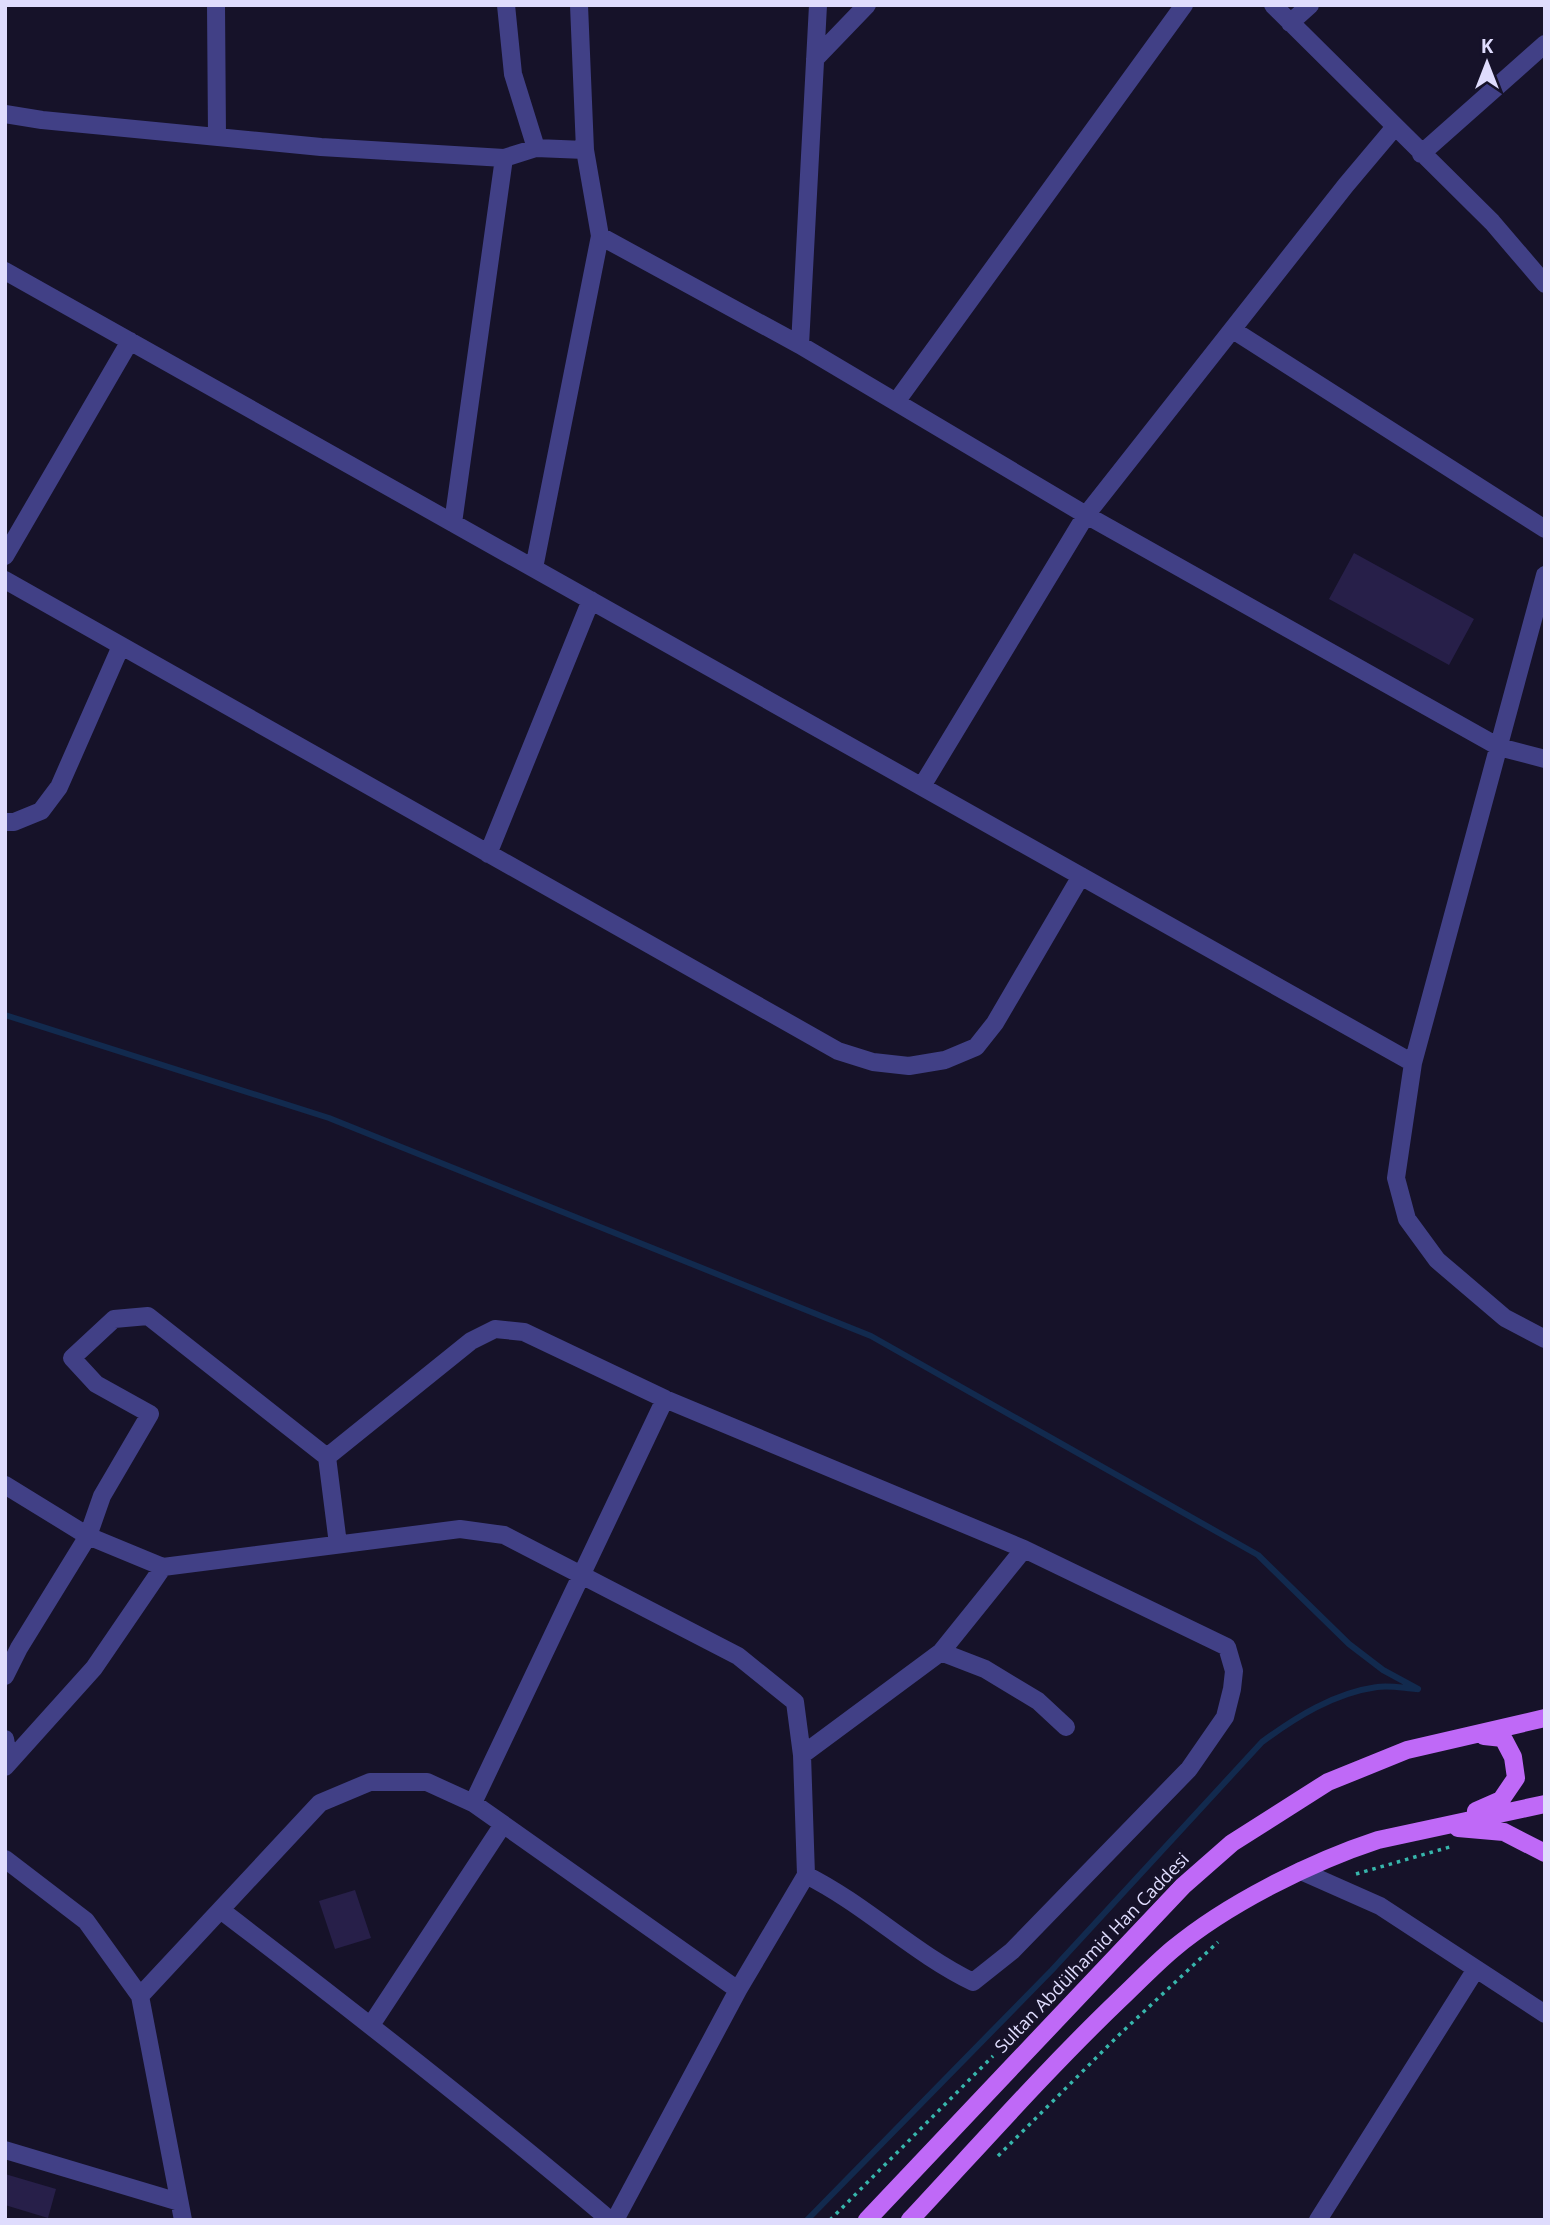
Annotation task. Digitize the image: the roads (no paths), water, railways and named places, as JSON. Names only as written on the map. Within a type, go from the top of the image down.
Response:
[{"type":"main road","name":"Sultan Abdülhamid Han Caddesi","points":[[867,2220],[1183,1886],[1233,1843],[1328,1782],[1407,1750],[1545,1718]]},
{"type":"main road","points":[[1441,1826],[1501,1800],[1516,1778],[1513,1757],[1503,1738],[1474,1735]]},
{"type":"main road","points":[[910,2220],[1069,2047],[1173,1949],[1236,1906],[1301,1871],[1378,1840],[1545,1804]]},
{"type":"main road","points":[[1441,1826],[1504,1832],[1545,1853]]},
{"type":"street","points":[[216,5],[217,137]]},
{"type":"street","points":[[506,5],[513,75],[536,148]]},
{"type":"street","points":[[534,568],[600,236],[585,150],[579,5]]},
{"type":"street","points":[[800,345],[818,5]]},
{"type":"street","points":[[815,59],[867,5]]},
{"type":"street","points":[[897,402],[1184,5]]},
{"type":"street","points":[[1273,5],[1394,128],[1492,222],[1545,284]]},
{"type":"street","points":[[1290,23],[1310,5]]},
{"type":"street","points":[[1422,155],[1545,44]]},
{"type":"street","points":[[5,114],[42,120],[321,147],[504,158],[536,148],[585,150]]},
{"type":"street","points":[[922,786],[1086,515],[1394,128]]},
{"type":"street","points":[[453,523],[504,158]]},
{"type":"street","points":[[600,236],[800,345],[1086,515],[1499,747],[1545,759]]},
{"type":"street","points":[[5,271],[1413,1063]]},
{"type":"street","points":[[1233,330],[1545,529]]},
{"type":"street","points":[[5,556],[130,341]]},
{"type":"street","points":[[1545,575],[1413,1063],[1396,1178],[1407,1219],[1437,1259],[1505,1318],[1545,1339]]},
{"type":"street","points":[[5,580],[838,1051],[873,1062],[909,1066],[945,1060],[976,1047],[995,1023],[1081,876]]},
{"type":"street","points":[[488,853],[591,600]]},
{"type":"street","points":[[5,822],[41,811],[58,787],[121,646]]},
{"type":"street","points":[[5,1676],[19,1648],[88,1536],[102,1496],[150,1414],[96,1384],[72,1358],[114,1319],[148,1316],[327,1457],[338,1544]]},
{"type":"street","points":[[327,1457],[471,1341],[495,1329],[524,1332],[666,1399],[1024,1549],[1227,1647],[1234,1671],[1233,1689],[1225,1717],[1189,1769],[1012,1951],[973,1982],[948,1970],[838,1891],[806,1875]]},
{"type":"street","points":[[473,1803],[666,1399]]},
{"type":"street","points":[[5,1485],[88,1536],[163,1567],[460,1530],[504,1535],[738,1656],[795,1702],[802,1755],[806,1875],[738,1990],[615,2220]]},
{"type":"street","points":[[802,1755],[941,1653],[1024,1549]]},
{"type":"street","points":[[7,1763],[94,1668],[163,1567]]},
{"type":"street","points":[[941,1653],[985,1669],[1038,1701],[1066,1727]]},
{"type":"street","points":[[5,1739],[7,1763]]},
{"type":"street","points":[[140,1996],[320,1803],[370,1782],[427,1782],[473,1803],[738,1990]]},
{"type":"street","points":[[371,2025],[502,1826]]},
{"type":"street","points":[[5,1859],[86,1920],[140,1996],[181,2211],[5,2150]]},
{"type":"street","points":[[1301,1871],[1380,1906],[1545,2014]]},
{"type":"street","points":[[222,1911],[371,2025],[610,2220]]},
{"type":"street","points":[[1318,2220],[1476,1969]]},
{"type":"waterway","points":[[5,1015],[329,1118],[871,1336],[1258,1555],[1349,1644],[1383,1670],[1418,1689]]},
{"type":"waterway","points":[[807,2220],[1052,1970],[1262,1742],[1302,1715],[1331,1700],[1382,1686],[1416,1689]]}]
